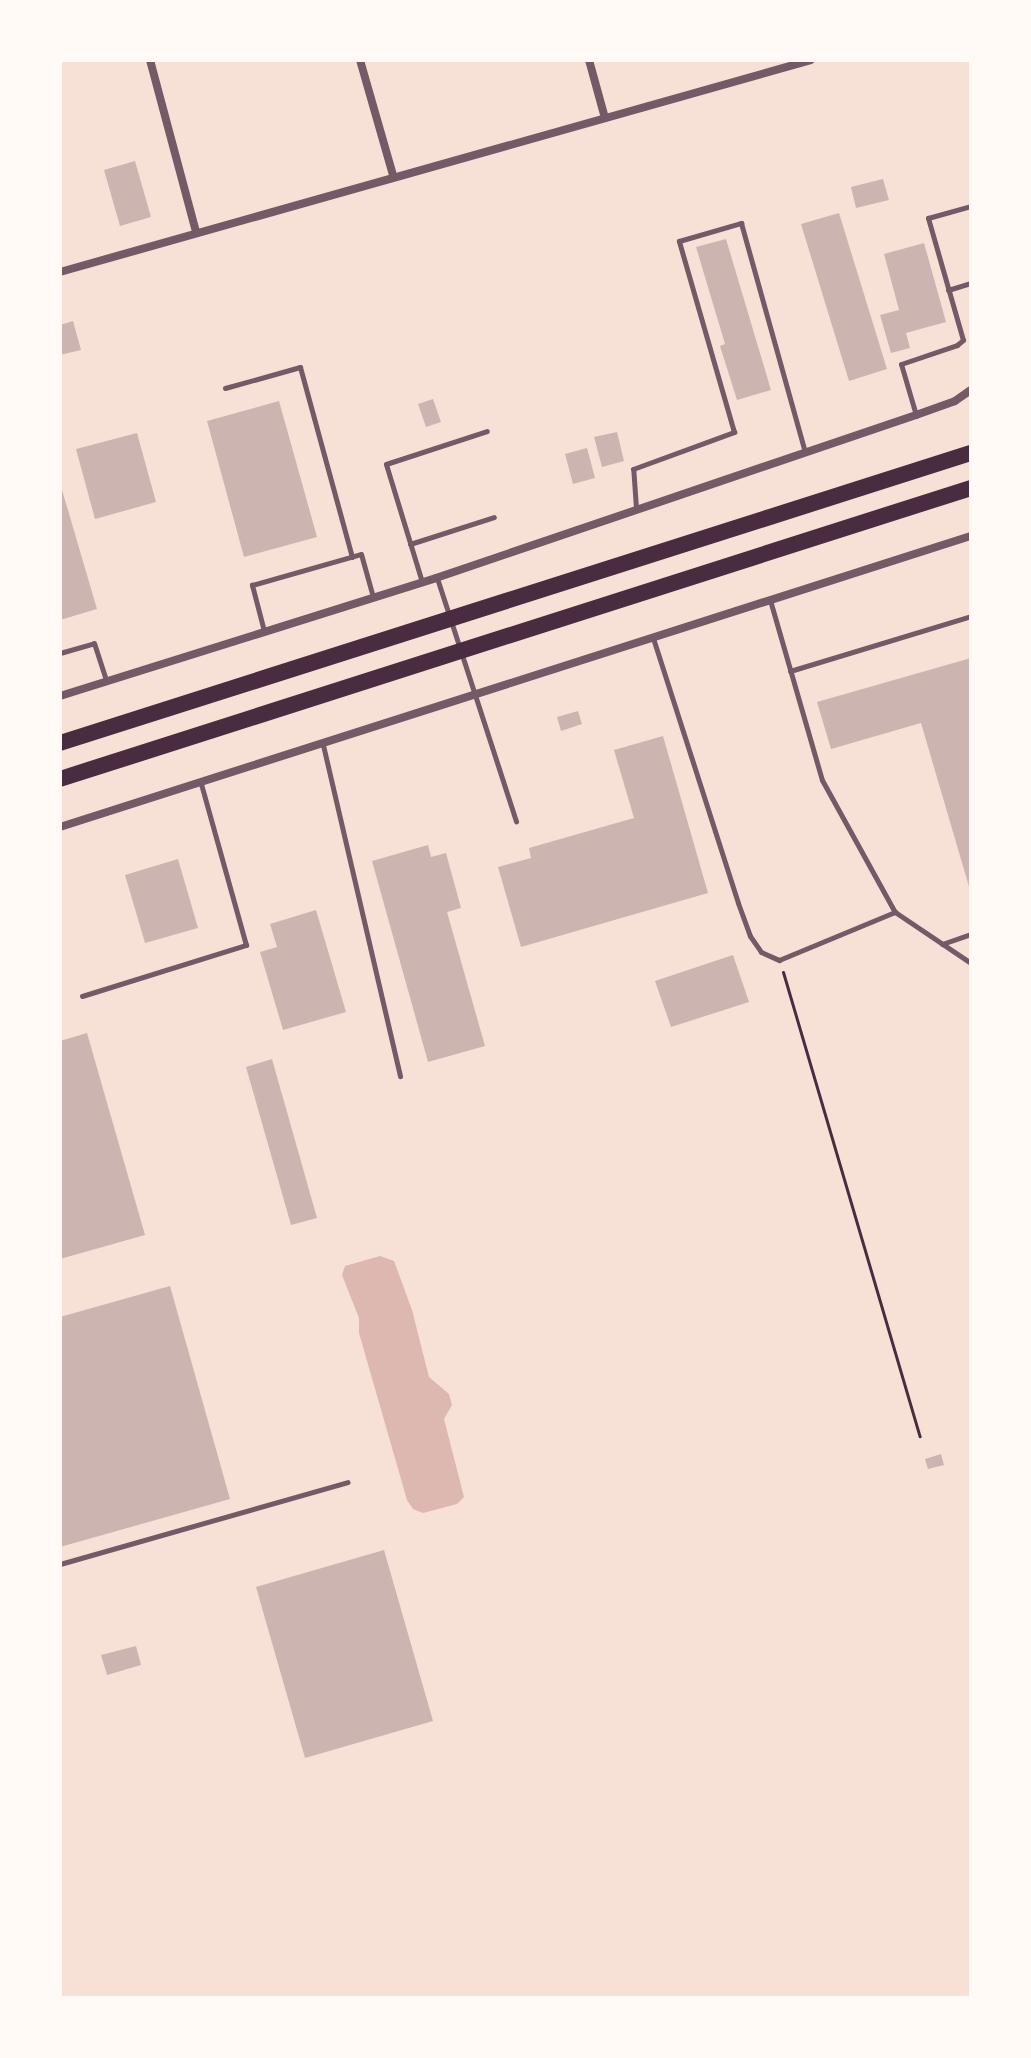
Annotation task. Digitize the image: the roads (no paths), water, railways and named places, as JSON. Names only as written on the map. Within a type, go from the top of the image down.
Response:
[{"type":"main road","points":[[60,743],[971,453]]},
{"type":"main road","points":[[60,779],[971,488]]},
{"type":"street","points":[[150,60],[196,232]]},
{"type":"street","points":[[360,60],[393,175]]},
{"type":"street","points":[[589,60],[605,118]]},
{"type":"street","points":[[60,272],[393,175],[811,60]]},
{"type":"street","points":[[60,696],[436,578],[916,415],[955,401],[971,390]]},
{"type":"street","points":[[60,827],[971,536]]},
{"type":"lane","points":[[916,415],[901,364],[957,345],[963,340],[928,218],[971,206]]},
{"type":"lane","points":[[636,508],[633,469],[734,432],[679,241],[741,223],[805,453]]},
{"type":"lane","points":[[948,290],[971,283]]},
{"type":"lane","points":[[225,388],[300,367],[352,557]]},
{"type":"lane","points":[[422,582],[386,464],[487,431]]},
{"type":"lane","points":[[410,544],[494,517]]},
{"type":"lane","points":[[265,633],[252,585],[361,554],[374,598]]},
{"type":"lane","points":[[436,578],[516,821]]},
{"type":"lane","points":[[770,600],[822,780],[895,912],[971,963]]},
{"type":"lane","points":[[790,671],[971,616]]},
{"type":"lane","points":[[653,638],[750,936],[761,952],[779,960],[895,912]]},
{"type":"lane","points":[[60,653],[94,643],[106,682]]},
{"type":"lane","points":[[323,745],[400,1076]]},
{"type":"lane","points":[[82,996],[246,945],[201,784]]},
{"type":"lane","points":[[941,944],[971,934]]},
{"type":"lane","points":[[60,1564],[348,1482]]}]
